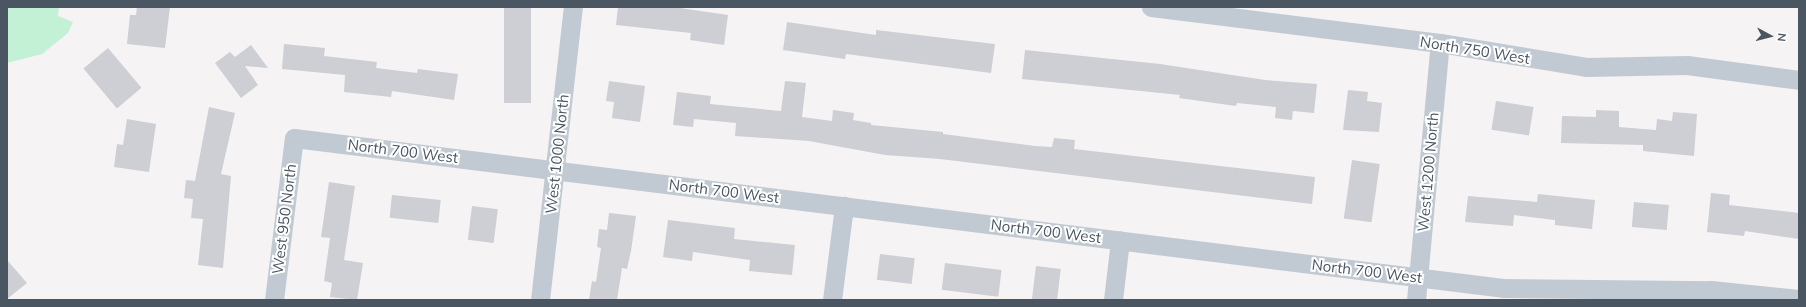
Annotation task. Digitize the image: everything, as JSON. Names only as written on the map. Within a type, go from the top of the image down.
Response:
[{"type":"street","name":"West 1000 North","points":[[540,300],[556,170],[573,7]]},
{"type":"street","name":"North 750 West","points":[[1151,7],[1440,43],[1586,67],[1687,65],[1799,80]]},
{"type":"street","name":"West 1200 North","points":[[1416,300],[1440,43]]},
{"type":"street","name":"North 700 West","points":[[294,138],[1502,288],[1711,290],[1799,300]]},
{"type":"street","name":"West 950 North","points":[[274,300],[294,138]]},
{"type":"street","points":[[832,300],[844,206]]},
{"type":"street","points":[[1112,300],[1120,240]]},
{"type":"green space","points":[[7,7],[59,7],[58,16],[73,22],[68,33],[42,54],[7,63]]},
{"type":"building","points":[[137,7],[170,7],[165,48],[127,44],[130,15],[136,15]]},
{"type":"building","points":[[504,7],[531,7],[531,103],[504,103]]},
{"type":"building","points":[[618,7],[673,7],[728,15],[724,45],[690,40],[691,33],[616,25]]},
{"type":"building","points":[[787,22],[876,35],[876,30],[995,44],[991,73],[846,54],[845,59],[783,50]]},
{"type":"building","points":[[284,44],[325,48],[324,56],[377,62],[376,68],[417,73],[418,69],[458,74],[454,100],[392,91],[391,97],[344,92],[345,75],[282,69]]},
{"type":"building","points":[[251,45],[268,68],[245,66],[258,85],[241,98],[215,63],[230,52],[235,57]]},
{"type":"building","points":[[108,48],[141,88],[117,108],[83,69]]},
{"type":"building","points":[[1025,50],[1160,64],[1265,80],[1317,84],[1314,113],[1293,111],[1292,120],[1275,118],[1276,107],[1237,103],[1236,106],[1179,98],[1180,95],[1022,79]]},
{"type":"building","points":[[609,81],[645,86],[640,122],[612,118],[614,102],[606,101]]},
{"type":"building","points":[[785,81],[806,83],[802,117],[832,121],[833,110],[854,113],[853,120],[871,123],[871,125],[943,132],[943,134],[1035,146],[1052,147],[1054,138],[1075,140],[1074,149],[1315,177],[1312,204],[940,159],[885,155],[809,141],[735,136],[736,123],[694,119],[693,127],[673,125],[677,92],[711,96],[710,104],[781,111]]},
{"type":"building","points":[[1348,90],[1368,92],[1367,101],[1382,103],[1379,132],[1343,130]]},
{"type":"building","points":[[1496,101],[1534,107],[1529,136],[1491,130]]},
{"type":"building","points":[[209,107],[235,113],[221,174],[231,176],[223,268],[198,265],[203,219],[191,218],[193,199],[184,198],[186,180],[195,181]]},
{"type":"building","points":[[1596,110],[1619,111],[1619,127],[1656,130],[1657,119],[1672,121],[1673,112],[1697,114],[1694,156],[1643,151],[1643,145],[1561,143],[1562,116],[1596,117]]},
{"type":"building","points":[[127,119],[156,124],[149,172],[114,167],[117,144],[123,145]]},
{"type":"building","points":[[1352,160],[1380,164],[1372,222],[1344,218]]},
{"type":"building","points":[[329,182],[355,186],[344,260],[363,263],[357,300],[330,297],[332,283],[324,281],[330,238],[321,237]]},
{"type":"building","points":[[1711,193],[1730,195],[1729,205],[1799,213],[1799,239],[1745,231],[1744,236],[1707,232]]},
{"type":"building","points":[[1538,194],[1595,200],[1592,229],[1555,225],[1555,220],[1514,215],[1513,226],[1465,222],[1468,196],[1537,202]]},
{"type":"building","points":[[392,195],[441,200],[438,223],[390,218]]},
{"type":"building","points":[[1634,202],[1669,205],[1667,230],[1632,227]]},
{"type":"building","points":[[472,206],[498,209],[494,243],[468,240]]},
{"type":"building","points":[[609,213],[636,216],[627,269],[622,268],[617,300],[589,300],[592,281],[596,282],[601,248],[597,247],[599,229],[607,230]]},
{"type":"building","points":[[668,220],[735,228],[734,239],[795,245],[792,275],[749,271],[750,260],[693,252],[692,261],[663,257]]},
{"type":"building","points":[[880,254],[915,258],[912,284],[877,280]]},
{"type":"building","points":[[7,260],[27,283],[7,299]]},
{"type":"building","points":[[945,263],[1002,270],[998,297],[942,290]]},
{"type":"building","points":[[1036,266],[1061,269],[1057,300],[1032,300]]}]
